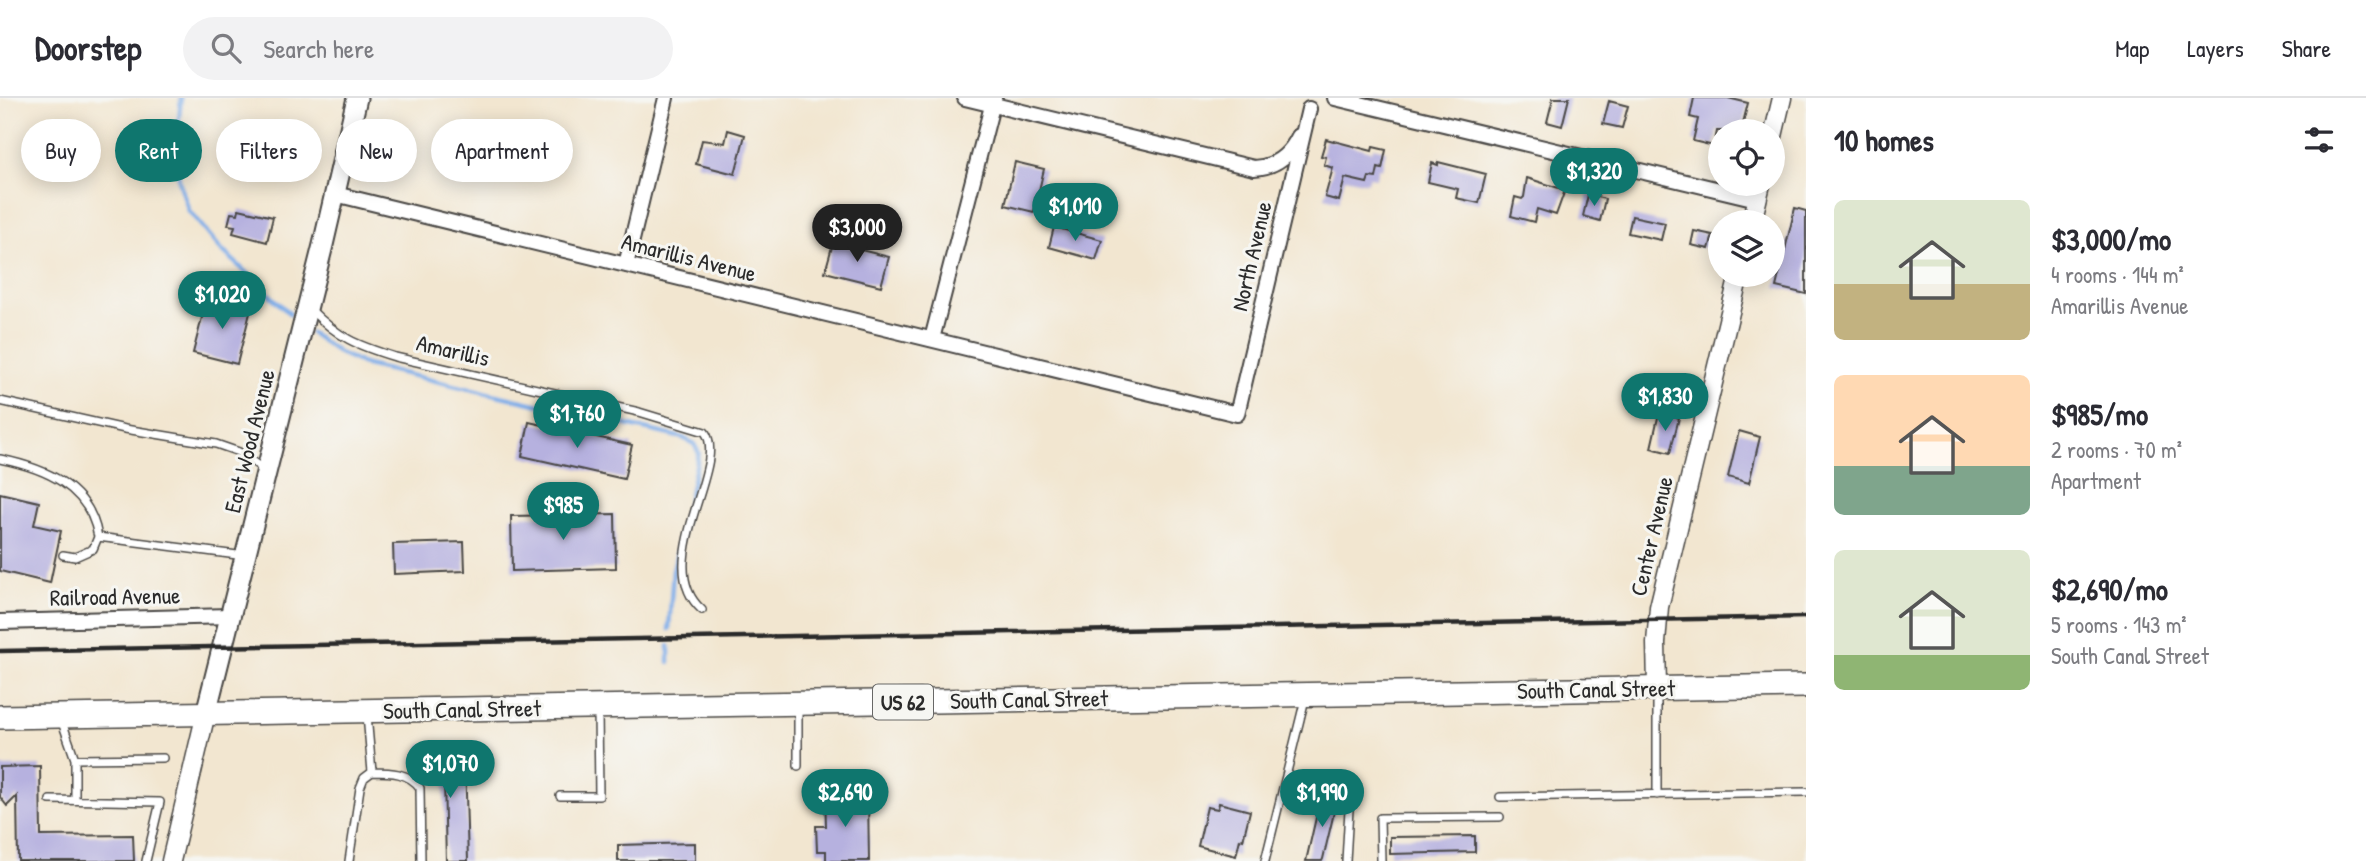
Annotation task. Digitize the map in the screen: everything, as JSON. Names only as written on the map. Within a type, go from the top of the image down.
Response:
[{"type":"highway","name":"South Canal Street","points":[[0,717],[1806,685]]},
{"type":"main road","name":"East Wood Avenue","points":[[206,713],[357,98]]},
{"type":"street","points":[[626,265],[666,98]]},
{"type":"street","points":[[932,339],[993,101],[965,98]]},
{"type":"street","points":[[1335,98],[1708,181]]},
{"type":"street","points":[[1777,119],[1782,98]]},
{"type":"street","name":"North Avenue","points":[[993,101],[1245,166],[1265,167],[1285,156],[1297,142],[1310,103]]},
{"type":"street","name":"North Avenue","points":[[1237,414],[1310,103]]},
{"type":"street","name":"Amarillis Avenue","points":[[335,194],[1237,414]]},
{"type":"street","name":"Center Avenue","points":[[1657,687],[1659,607],[1736,287]]},
{"type":"street","name":"Railroad Avenue","points":[[0,622],[230,616]]},
{"type":"street","points":[[171,861],[206,713]]},
{"type":"lane","name":"Amarillis","points":[[307,306],[330,329],[362,347],[394,357],[639,412],[705,432],[709,437],[708,461],[688,536],[684,571],[686,588],[692,602],[702,610]]},
{"type":"lane","points":[[0,401],[125,429],[216,444],[239,452],[266,472]]},
{"type":"lane","points":[[0,458],[34,466],[52,474],[84,504],[95,521],[98,537],[93,549],[75,557],[63,555]]},
{"type":"lane","points":[[98,537],[245,556]]},
{"type":"lane","points":[[1657,687],[1657,795]]},
{"type":"lane","points":[[1265,861],[1306,695]]},
{"type":"lane","points":[[798,703],[798,766]]},
{"type":"lane","points":[[561,796],[599,796],[598,707]]},
{"type":"lane","points":[[367,710],[372,772]]},
{"type":"lane","points":[[60,716],[75,759],[75,800]]},
{"type":"lane","points":[[75,759],[163,758]]},
{"type":"lane","points":[[349,861],[360,788],[364,778],[372,772],[398,774],[414,780],[420,788],[421,861]]},
{"type":"lane","points":[[1286,777],[1350,792],[1346,861]]},
{"type":"lane","points":[[1500,797],[1806,792]]},
{"type":"lane","points":[[50,800],[160,802],[146,861]]},
{"type":"lane","points":[[1381,861],[1380,818],[1500,817]]},
{"type":"building","points":[[1553,98],[1569,98],[1562,126],[1547,122]]},
{"type":"building","points":[[1694,98],[1728,98],[1748,103],[1744,119],[1708,119],[1708,145],[1693,141],[1698,119],[1690,117]]},
{"type":"building","points":[[1609,101],[1628,106],[1622,128],[1603,124]]},
{"type":"building","points":[[728,130],[745,135],[735,174],[696,164],[702,140],[725,143]]},
{"type":"building","points":[[1326,139],[1372,151],[1373,147],[1386,150],[1382,169],[1378,168],[1376,178],[1369,177],[1367,183],[1345,178],[1339,201],[1325,197],[1333,168],[1324,165],[1326,157],[1321,156]]},
{"type":"building","points":[[1015,162],[1044,169],[1034,212],[1005,205]]},
{"type":"building","points":[[1438,162],[1486,174],[1479,203],[1456,198],[1458,189],[1428,182],[1432,163],[1438,165]]},
{"type":"building","points":[[1527,178],[1565,190],[1556,215],[1537,209],[1534,222],[1511,216],[1515,197],[1524,197]]},
{"type":"building","points":[[1588,195],[1605,199],[1600,221],[1583,216]]},
{"type":"building","points":[[1795,208],[1806,211],[1806,294],[1776,287],[1785,287],[1785,250]]},
{"type":"building","points":[[239,209],[273,217],[267,242],[233,233],[235,226],[228,225],[231,213],[238,214]]},
{"type":"building","points":[[1632,216],[1665,223],[1661,240],[1628,233]]},
{"type":"building","points":[[1054,227],[1102,240],[1096,260],[1049,247]]},
{"type":"building","points":[[1694,231],[1708,234],[1708,249],[1691,245]]},
{"type":"building","points":[[833,243],[889,257],[881,286],[825,272]]},
{"type":"building","points":[[207,298],[251,309],[237,364],[193,353]]},
{"type":"building","points":[[1659,413],[1679,418],[1670,453],[1651,448]]},
{"type":"building","points":[[529,422],[632,445],[624,479],[522,456]]},
{"type":"building","points":[[1739,431],[1760,437],[1749,483],[1728,477]]},
{"type":"building","points":[[0,493],[39,502],[34,525],[61,531],[50,583],[0,571]]},
{"type":"building","points":[[615,514],[616,568],[512,571],[511,516]]},
{"type":"building","points":[[464,542],[465,571],[394,574],[393,544]]},
{"type":"building","points":[[422,744],[452,761],[465,760],[468,861],[446,861],[444,779],[413,760]]},
{"type":"building","points":[[40,766],[41,836],[133,835],[134,861],[18,861],[17,796],[7,806],[0,797],[0,767]]},
{"type":"building","points":[[825,795],[868,795],[869,861],[826,861],[826,851],[817,851],[816,826],[826,826]]},
{"type":"building","points":[[1321,796],[1337,800],[1322,861],[1306,861]]},
{"type":"building","points":[[1219,803],[1250,811],[1236,856],[1198,846],[1207,807],[1218,809]]},
{"type":"building","points":[[1475,836],[1475,852],[1390,854],[1390,837]]},
{"type":"building","points":[[695,843],[695,861],[618,861],[618,845]]},
{"type":"waterway","points":[[181,98],[177,140],[179,181],[189,211],[220,248],[290,314]]},
{"type":"waterway","points":[[311,333],[339,353],[366,365],[683,438],[694,444],[699,453],[673,571],[669,629]]},
{"type":"waterway","points":[[669,646],[669,662]]},
{"type":"railway","points":[[0,651],[1806,617]]}]
